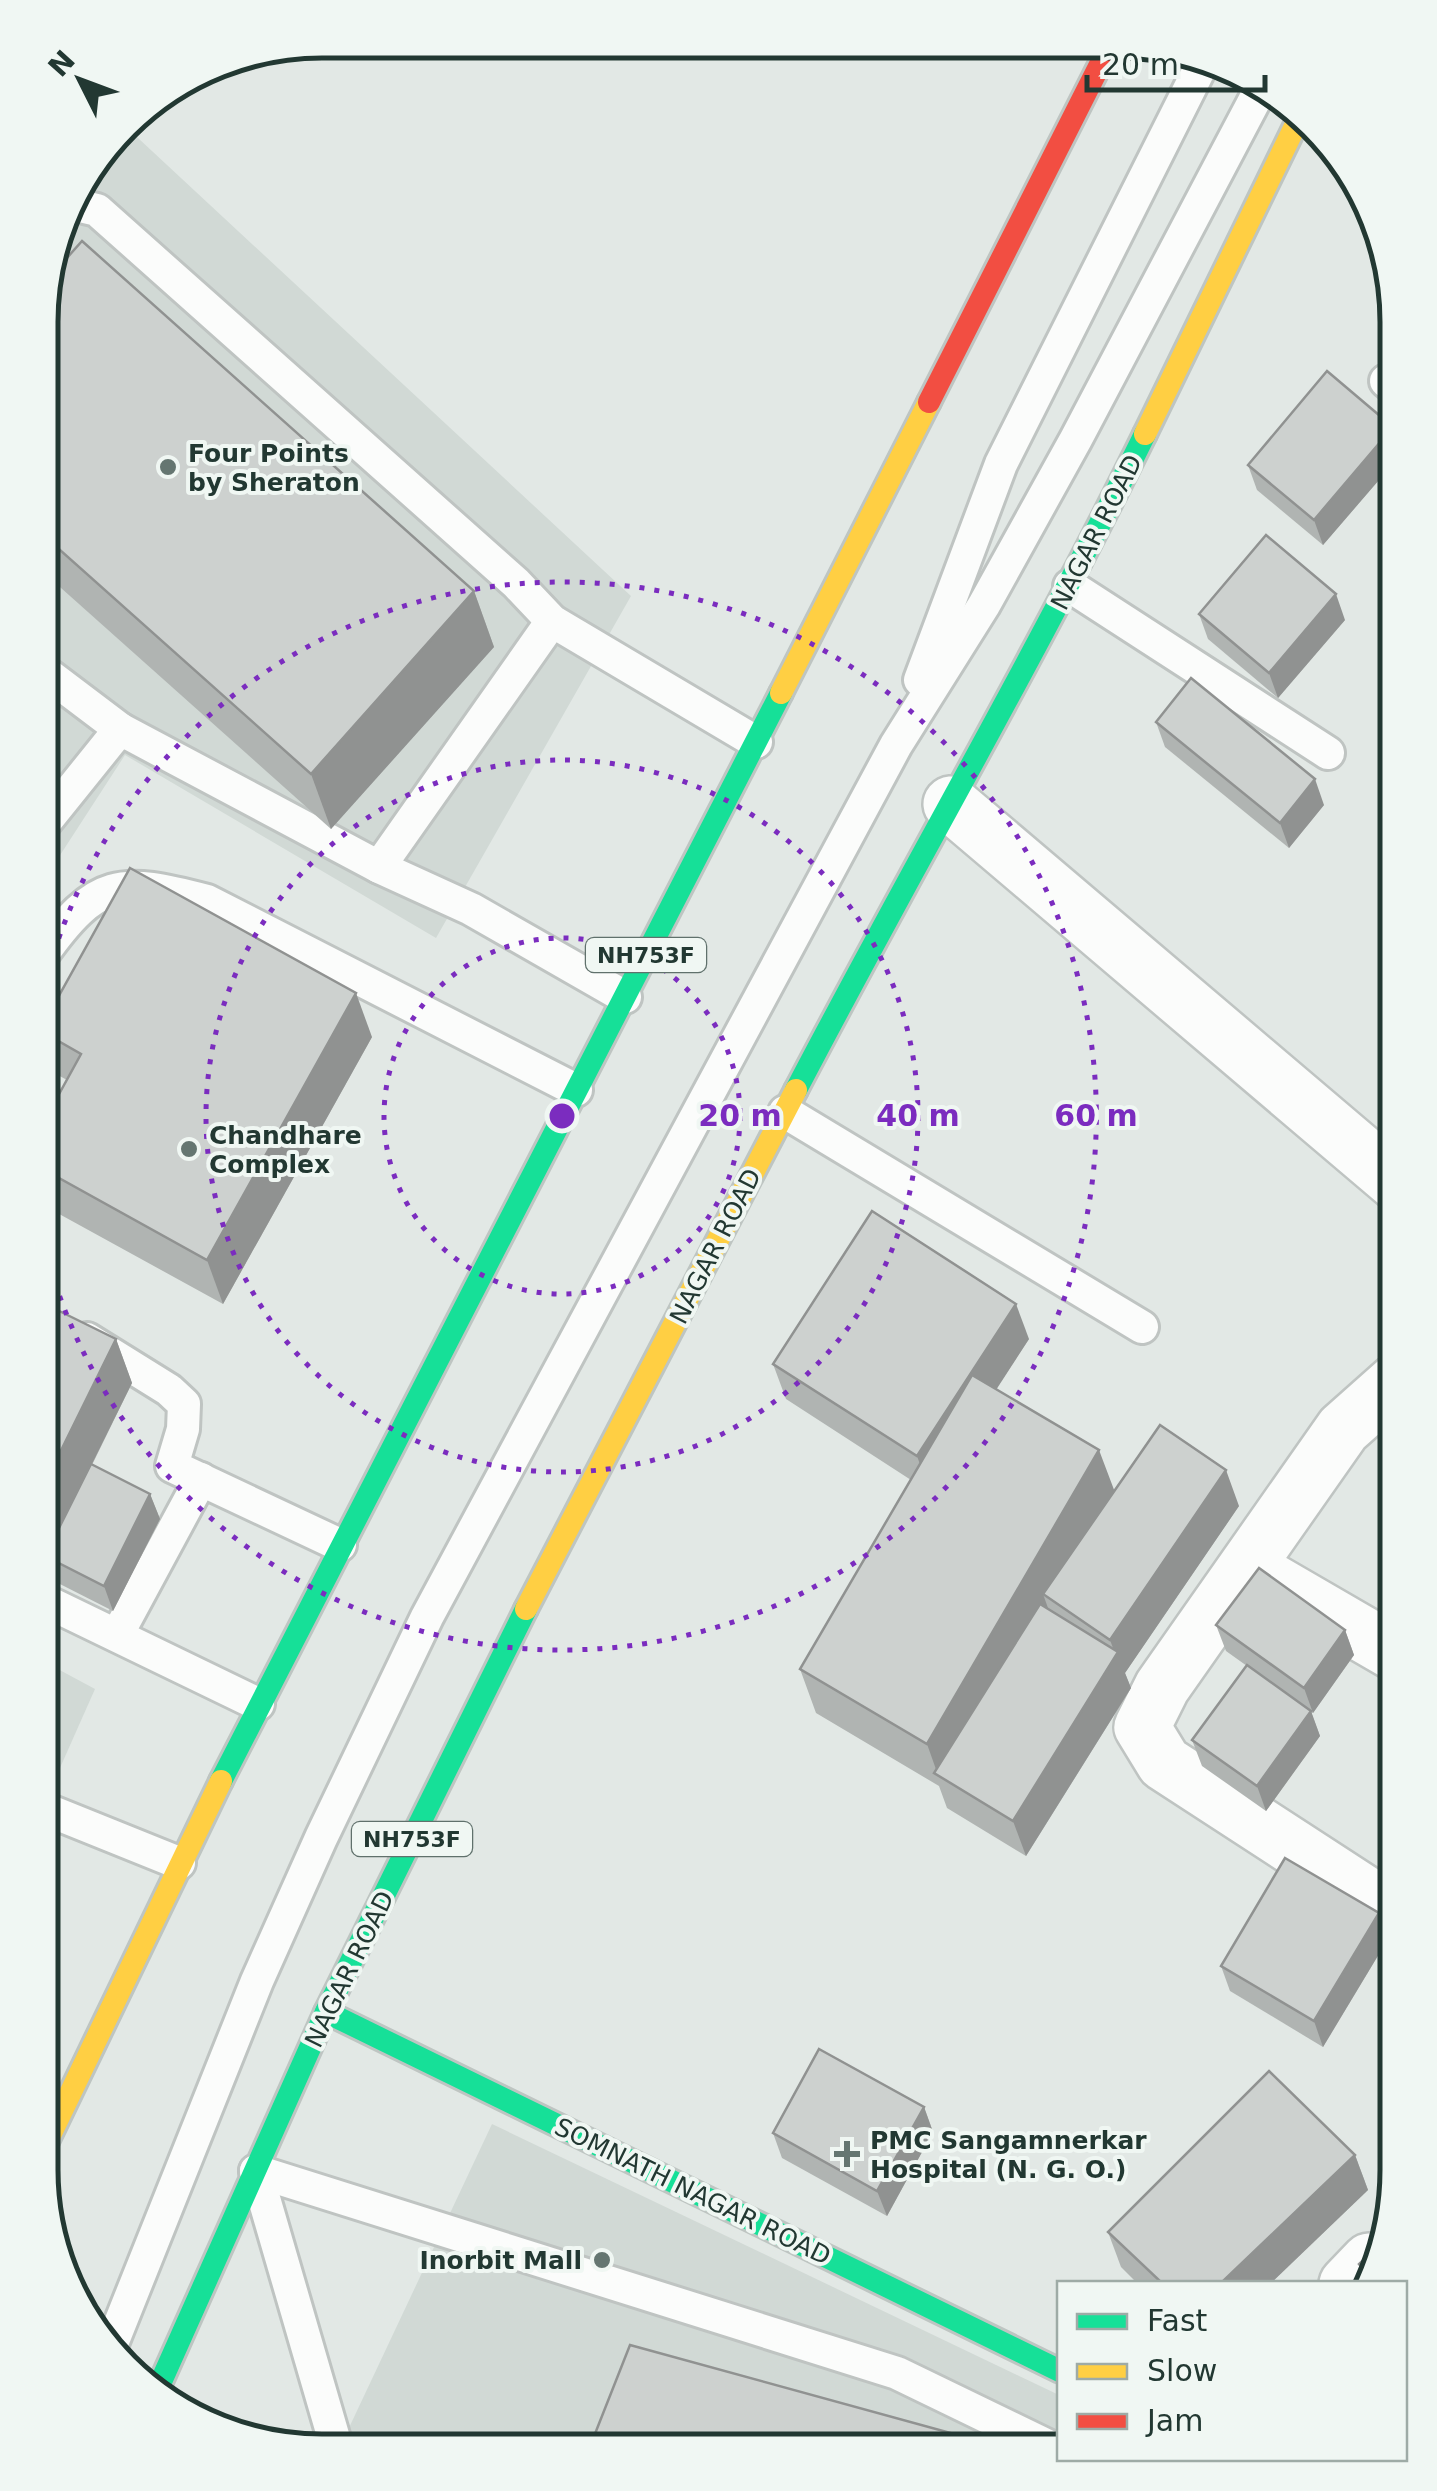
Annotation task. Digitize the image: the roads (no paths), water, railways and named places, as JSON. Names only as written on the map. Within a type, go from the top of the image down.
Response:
[{"type":"main road","name":"NH753F","points":[[57,2120],[258,1704],[756,742],[1103,58]]},
{"type":"main road","name":"NAGAR ROAD","points":[[162,2380],[326,2012],[498,1666],[874,938],[1070,586],[1294,128]]},
{"type":"main road","name":"SOMNATH NAGAR ROAD","points":[[326,2012],[1057,2370]]},
{"type":"street","points":[[951,804],[1380,1169]]},
{"type":"street","points":[[1379,1397],[1343,1429],[1162,1687],[1142,1727],[1164,1763],[1379,1903]]},
{"type":"street","points":[[1246,1567],[1379,1644]]},
{"type":"lane","points":[[896,746],[1001,464],[1197,71]]},
{"type":"lane","points":[[116,2334],[257,1981],[427,1617],[896,746],[984,606],[1076,440],[1256,98]]},
{"type":"lane","points":[[85,207],[96,210],[516,583],[552,620],[756,742]]},
{"type":"lane","points":[[1070,586],[1328,753]]},
{"type":"lane","points":[[379,867],[552,620]]},
{"type":"lane","points":[[57,681],[120,729],[379,867],[471,909],[624,997]]},
{"type":"lane","points":[[57,807],[120,729]]},
{"type":"lane","points":[[57,934],[72,913],[114,888],[151,886],[206,901],[576,1090]]},
{"type":"lane","points":[[785,1112],[1142,1327]]},
{"type":"lane","points":[[57,1320],[169,1390],[184,1404],[183,1429],[172,1466],[340,1545]]},
{"type":"lane","points":[[117,1636],[201,1479]]},
{"type":"lane","points":[[57,1607],[258,1704]]},
{"type":"lane","points":[[57,1814],[179,1863]]},
{"type":"lane","points":[[256,2171],[334,2434]]},
{"type":"lane","points":[[256,2171],[896,2372],[1023,2434]]},
{"type":"place","name":"Four Points by Sheraton","points":[[168,467]]},
{"type":"place","name":"Chandhare Complex","points":[[189,1149]]},
{"type":"place","name":"PMC Sangamnerkar Hospital (N. G. O.)","points":[[847,2154]]},
{"type":"place","name":"Inorbit Mall","points":[[602,2260]]}]
